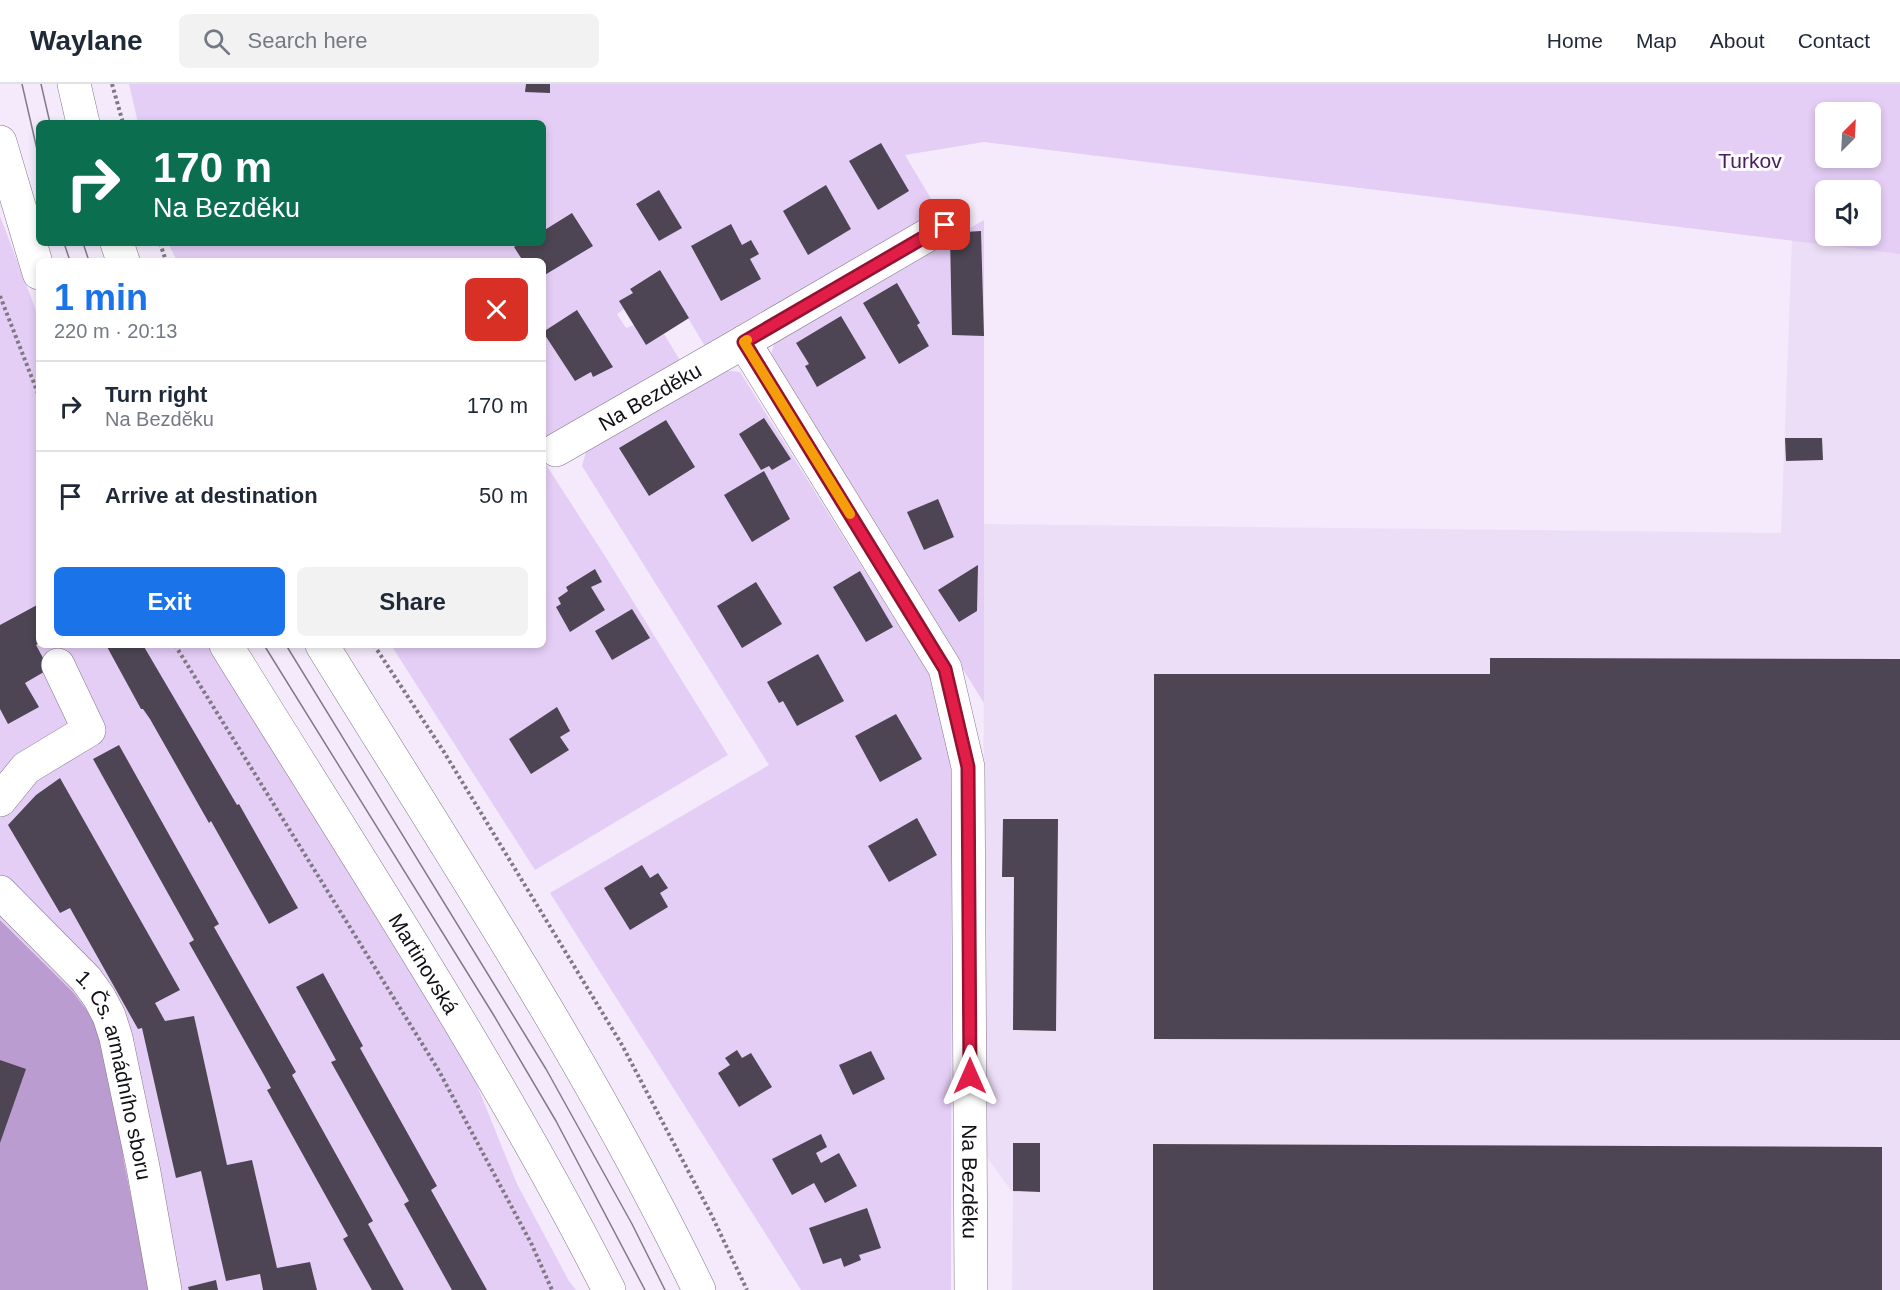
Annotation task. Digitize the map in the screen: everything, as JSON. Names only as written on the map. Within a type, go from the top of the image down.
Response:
[{"type":"street","points":[[74,84],[82,120]]},
{"type":"street","points":[[1,151],[36,263]]},
{"type":"street","name":"Na Bezděku","points":[[556,450],[945,225]]},
{"type":"street","name":"Na Bezděku","points":[[744,342],[945,669],[968,767],[971,1290]]},
{"type":"street","name":"Martinovská","points":[[228,648],[480,1060],[587,1247],[609,1290]]},
{"type":"street","points":[[324,648],[584,1072],[650,1191],[699,1290]]},
{"type":"street","points":[[0,800],[26,768],[89,730],[58,664]]},
{"type":"street","name":"1. Čs. armádního sboru","points":[[0,892],[86,979],[109,1016],[116,1038],[143,1167],[165,1290]]},
{"type":"path","points":[[112,84],[122,120]]},
{"type":"path","points":[[0,296],[36,388]]},
{"type":"path","points":[[177,648],[439,1071],[532,1245],[552,1290]]},
{"type":"path","points":[[376,648],[444,752],[622,1045],[712,1216],[747,1290]]},
{"type":"shaded area","points":[[1792,240],[1815,243],[1815,246],[1842,246],[1900,253],[1900,1290],[1012,1290],[1013,1193],[983,1152],[984,524],[1781,533]]},
{"type":"shaded area","points":[[0,920],[72,991],[96,1022],[110,1063],[124,1162],[150,1290],[0,1290]]},
{"type":"green space","name":"Turkov","points":[[129,84],[1900,84],[1900,254],[1835,246],[1881,246],[1881,180],[1815,180],[1815,244],[984,142],[905,155],[940,214],[706,348],[660,271],[630,289],[633,293],[620,301],[624,309],[617,314],[626,328],[634,325],[646,345],[664,334],[681,362],[546,439],[546,258],[176,258],[170,246],[546,246],[546,120],[137,120]]},
{"type":"green space","points":[[0,216],[36,310],[36,648],[210,648],[474,1078],[517,1184],[576,1290],[150,1290],[124,1162],[72,991],[0,920]]},
{"type":"green space","points":[[984,220],[984,703],[770,359],[775,340]]},
{"type":"green space","points":[[723,370],[740,372],[929,674],[952,767],[951,1290],[801,1290],[550,893],[769,765],[582,466],[587,448]]},
{"type":"green space","points":[[546,465],[728,755],[535,870],[393,648],[546,648]]},
{"type":"building","points":[[526,84],[550,84],[550,93],[525,92]]},
{"type":"building","points":[[881,143],[909,191],[878,210],[849,161]]},
{"type":"building","points":[[826,185],[851,229],[808,255],[783,211]]},
{"type":"building","points":[[659,190],[682,228],[659,241],[636,204]]},
{"type":"building","points":[[572,213],[593,246],[546,274],[546,258],[521,258],[514,247],[546,246],[546,229]]},
{"type":"building","points":[[731,224],[742,245],[751,240],[759,254],[750,259],[761,279],[721,301],[691,246]]},
{"type":"building","points":[[981,231],[984,336],[952,335],[950,236],[964,236],[964,232]]},
{"type":"building","points":[[660,270],[689,318],[646,345],[619,301],[633,293],[630,289]]},
{"type":"building","points":[[897,283],[920,323],[917,325],[929,346],[899,364],[863,303]]},
{"type":"building","points":[[577,310],[613,367],[593,377],[591,372],[575,381],[546,337],[546,330]]},
{"type":"building","points":[[841,316],[866,358],[817,387],[805,366],[809,364],[796,343]]},
{"type":"building","points":[[764,418],[791,459],[772,470],[769,466],[761,470],[739,434]]},
{"type":"building","points":[[666,420],[695,467],[649,496],[619,448]]},
{"type":"building","points":[[1785,438],[1822,438],[1823,460],[1786,461]]},
{"type":"building","points":[[764,471],[790,519],[752,542],[724,495]]},
{"type":"building","points":[[938,499],[954,537],[924,550],[907,512]]},
{"type":"building","points":[[978,565],[977,611],[959,622],[938,590]]},
{"type":"building","points":[[595,569],[602,582],[591,587],[605,610],[570,632],[556,607],[561,604],[558,598],[568,591],[566,587]]},
{"type":"building","points":[[860,571],[893,627],[866,642],[833,587]]},
{"type":"building","points":[[756,582],[782,624],[742,648],[717,606]]},
{"type":"building","points":[[36,606],[36,648],[49,669],[25,683],[39,707],[8,724],[0,709],[0,625]]},
{"type":"building","points":[[632,609],[650,638],[612,660],[595,631]]},
{"type":"building","points":[[108,648],[145,648],[237,805],[239,804],[298,908],[269,924],[211,821],[209,823],[150,719],[141,709]]},
{"type":"building","points":[[818,654],[844,701],[797,726],[783,701],[779,703],[767,682]]},
{"type":"building","points":[[1490,658],[1900,659],[1900,1040],[1154,1039],[1154,674],[1490,674]]},
{"type":"building","points":[[557,707],[570,731],[560,737],[569,750],[531,774],[509,739]]},
{"type":"building","points":[[896,714],[922,759],[880,782],[855,736]]},
{"type":"building","points":[[119,745],[219,924],[214,927],[296,1072],[292,1075],[373,1221],[368,1224],[404,1290],[372,1290],[343,1239],[348,1236],[267,1090],[271,1088],[189,943],[194,940],[93,759]]},
{"type":"building","points":[[60,778],[180,990],[155,1003],[165,1021],[194,1016],[227,1165],[252,1160],[277,1268],[310,1262],[317,1290],[263,1290],[260,1274],[226,1281],[201,1171],[176,1178],[142,1028],[138,1029],[70,908],[60,913],[8,825],[36,795]]},
{"type":"building","points":[[917,818],[937,855],[889,882],[868,846]]},
{"type":"building","points":[[1003,819],[1058,819],[1056,1031],[1013,1030],[1014,877],[1002,877]]},
{"type":"building","points":[[642,865],[650,878],[658,873],[668,888],[660,893],[668,907],[630,930],[604,888]]},
{"type":"building","points":[[323,973],[363,1046],[360,1048],[437,1186],[431,1190],[487,1290],[452,1290],[404,1204],[409,1201],[331,1062],[336,1060],[296,987]]},
{"type":"building","points":[[737,1050],[742,1058],[751,1053],[772,1087],[739,1107],[718,1073],[730,1065],[725,1058]]},
{"type":"building","points":[[871,1051],[885,1079],[853,1095],[839,1065]]},
{"type":"building","points":[[0,1060],[26,1069],[0,1143]]},
{"type":"building","points":[[821,1134],[827,1147],[816,1153],[821,1163],[839,1153],[857,1186],[825,1203],[814,1183],[792,1195],[772,1159]]},
{"type":"building","points":[[1013,1143],[1040,1143],[1040,1192],[1013,1191]]},
{"type":"building","points":[[1153,1144],[1882,1147],[1882,1290],[1153,1290]]},
{"type":"building","points":[[867,1208],[881,1248],[859,1255],[861,1260],[844,1267],[841,1258],[823,1264],[809,1228]]},
{"type":"building","points":[[216,1280],[218,1290],[189,1290],[188,1287]]},
{"type":"tram line","points":[[22,84],[36,145]]},
{"type":"tram line","points":[[41,84],[49,120]]},
{"type":"tram line","points":[[65,246],[69,258]]},
{"type":"tram line","points":[[84,246],[88,258]]},
{"type":"tram line","points":[[266,648],[493,1014],[556,1121],[645,1290]]},
{"type":"tram line","points":[[288,648],[546,1069],[632,1224],[665,1290]]},
{"type":"slow traffic","points":[[747,340],[744,342],[850,514]]},
{"type":"route","points":[[945,225],[744,342],[945,669],[968,767],[970,1076]]}]
